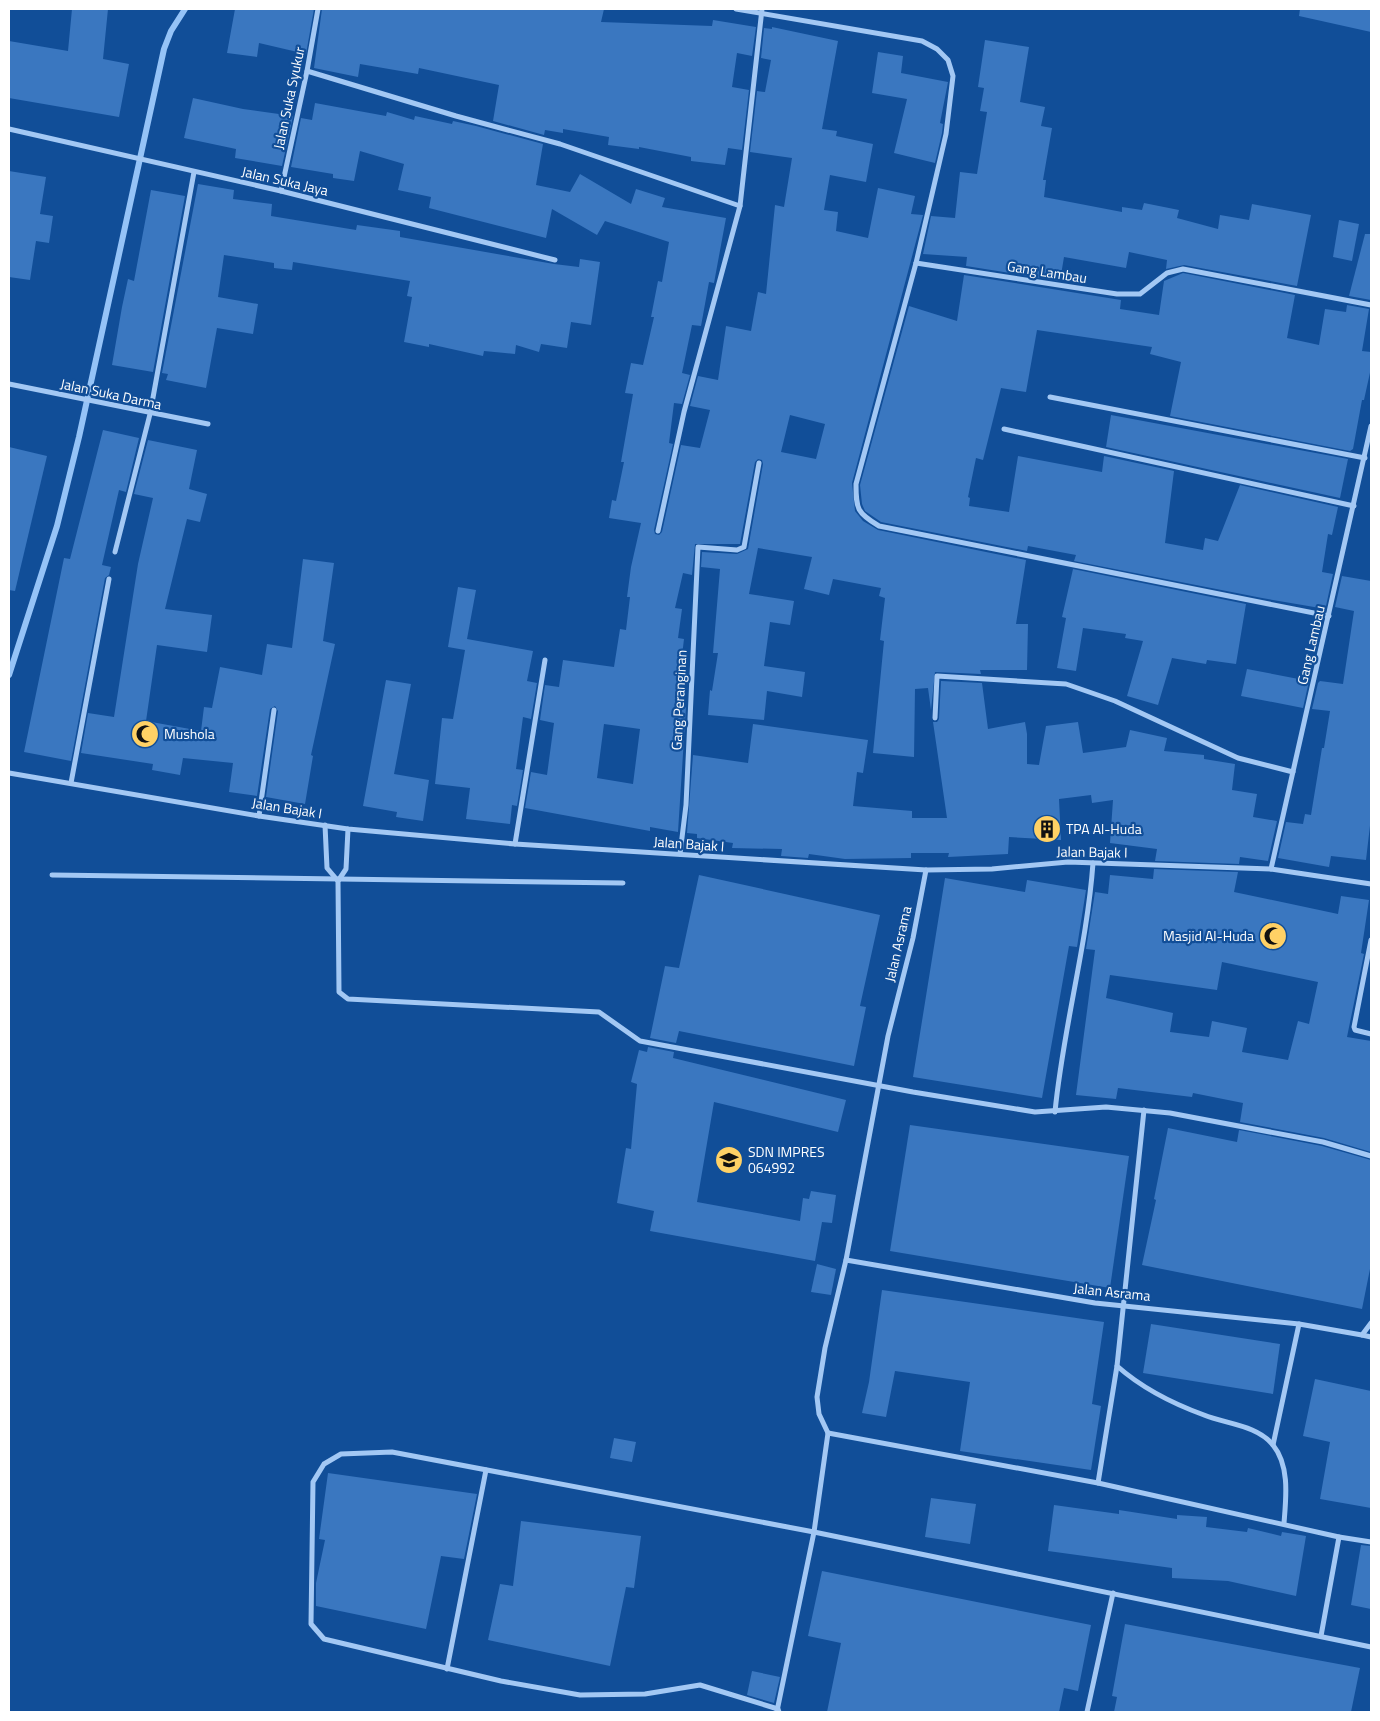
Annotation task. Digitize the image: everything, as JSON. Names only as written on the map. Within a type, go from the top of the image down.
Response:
[{"type":"street","name":"Jalan Suka Syukur","points":[[281,191],[307,71],[318,9]]},
{"type":"street","points":[[736,9],[762,10],[922,40],[937,49],[948,60],[953,76],[946,134],[916,263],[856,484],[856,505],[862,516],[879,526],[1329,616]]},
{"type":"street","points":[[658,531],[684,412],[740,206],[762,10]]},
{"type":"street","points":[[307,71],[456,116],[560,144],[740,206]]},
{"type":"street","name":"Jalan Suka Jaya","points":[[9,129],[281,191],[555,260]]},
{"type":"street","points":[[115,552],[150,414],[194,172]]},
{"type":"street","name":"Gang Lambau","points":[[916,263],[1116,294],[1140,294],[1167,273],[1183,269],[1371,305]]},
{"type":"street","name":"Jalan Suka Darma","points":[[9,384],[99,404],[208,424]]},
{"type":"street","points":[[1050,397],[1365,458]]},
{"type":"street","name":"Gang Lambau","points":[[1271,869],[1371,426]]},
{"type":"street","points":[[1004,429],[1354,506]]},
{"type":"street","name":"Gang Peranginan","points":[[680,854],[686,805],[698,547],[737,550],[744,547],[759,463]]},
{"type":"street","points":[[71,783],[109,579]]},
{"type":"street","points":[[515,844],[545,660]]},
{"type":"street","points":[[934,718],[937,676],[1066,684],[1114,701],[1238,758],[1293,772]]},
{"type":"street","points":[[258,816],[274,710]]},
{"type":"street","name":"Jalan Bajak I","points":[[9,773],[258,816],[348,829],[515,844],[926,870],[992,868],[1068,862],[1271,869],[1371,884]]},
{"type":"street","points":[[325,825],[326,868],[338,881]]},
{"type":"street","points":[[348,829],[346,869],[338,881],[339,992],[348,999],[599,1012],[640,1041],[1035,1112],[1106,1107],[1144,1110],[1323,1142],[1371,1156]]},
{"type":"street","points":[[1055,1112],[1060,1059],[1091,893],[1093,862]]},
{"type":"street","name":"Jalan Asrama","points":[[828,1433],[819,1414],[817,1397],[825,1348],[846,1260],[879,1085],[926,870]]},
{"type":"street","points":[[52,875],[622,884]]},
{"type":"street","points":[[1371,940],[1354,1027],[1355,1030],[1371,1034]]},
{"type":"street","points":[[1098,1483],[1117,1366],[1144,1110]]},
{"type":"street","name":"Jalan Asrama","points":[[846,1260],[1095,1303],[1299,1324],[1371,1337]]},
{"type":"street","points":[[1362,1335],[1371,1323]]},
{"type":"street","points":[[1274,1445],[1299,1324]]},
{"type":"street","points":[[1117,1366],[1149,1392],[1204,1416],[1258,1432],[1274,1445],[1282,1464],[1286,1487],[1284,1523]]},
{"type":"street","points":[[1371,1542],[1339,1537],[1284,1523],[1098,1483],[828,1433],[814,1532],[778,1711],[700,1685],[645,1694],[580,1695],[447,1669],[324,1639],[311,1624],[313,1482],[324,1464],[341,1454],[392,1452],[814,1532],[1371,1647]]},
{"type":"street","points":[[447,1669],[486,1470]]},
{"type":"street","points":[[1321,1636],[1339,1537]]},
{"type":"street","points":[[1087,1712],[1113,1593]]},
{"type":"building","points":[[72,9],[108,9],[103,59],[129,64],[119,117],[9,98],[9,41],[68,51]]},
{"type":"building","points":[[235,9],[314,9],[306,54],[259,43],[257,57],[227,53]]},
{"type":"building","points":[[322,9],[604,9],[601,22],[712,26],[713,20],[756,27],[752,56],[737,53],[732,87],[749,90],[742,150],[728,148],[725,165],[691,161],[691,157],[639,147],[639,149],[608,145],[609,137],[563,129],[563,133],[545,130],[544,135],[493,121],[499,85],[419,68],[418,74],[360,64],[358,77],[314,68]]},
{"type":"building","points":[[1300,9],[1371,9],[1371,32],[1299,16]]},
{"type":"building","points":[[772,27],[838,41],[822,129],[837,131],[836,136],[873,144],[866,182],[830,175],[824,210],[838,212],[836,231],[868,238],[878,188],[915,196],[911,214],[923,215],[852,483],[855,511],[863,521],[878,530],[1026,560],[1016,624],[1028,624],[1027,670],[980,670],[981,674],[935,672],[931,710],[928,688],[915,689],[914,757],[873,753],[884,641],[880,640],[885,598],[879,596],[881,588],[833,579],[829,595],[804,589],[812,557],[758,548],[749,594],[794,601],[790,625],[770,622],[764,666],[805,672],[802,697],[767,691],[764,720],[708,715],[710,690],[712,691],[718,653],[713,653],[720,569],[701,567],[702,552],[737,554],[748,549],[763,464],[762,460],[758,459],[755,462],[740,544],[695,544],[692,575],[683,573],[675,608],[682,609],[678,638],[684,639],[676,706],[686,707],[678,832],[650,827],[650,831],[525,808],[531,772],[547,775],[554,723],[540,720],[545,685],[559,687],[563,660],[614,667],[620,629],[626,630],[630,597],[627,597],[631,567],[641,523],[609,518],[612,500],[616,501],[624,462],[621,462],[633,394],[625,393],[631,363],[643,365],[654,317],[651,317],[658,281],[662,282],[669,242],[605,221],[597,235],[552,209],[546,238],[429,208],[431,197],[398,190],[404,164],[360,151],[354,181],[333,178],[333,174],[291,167],[301,118],[312,120],[315,103],[386,116],[387,112],[414,120],[415,116],[452,124],[453,121],[476,126],[543,144],[536,185],[570,192],[580,174],[631,204],[636,189],[665,198],[662,207],[726,218],[714,283],[709,282],[701,326],[692,325],[682,373],[690,375],[682,404],[674,403],[669,443],[673,444],[654,530],[655,534],[659,535],[662,532],[681,445],[700,448],[710,410],[690,406],[698,376],[718,380],[726,326],[751,331],[758,292],[766,294],[775,205],[784,207],[792,158],[750,152],[757,91],[765,92],[771,60],[761,58],[764,28],[772,29]],"holes":[[[790,415],[825,424],[816,459],[781,452]],[[604,724],[640,729],[633,784],[597,778]]]},
{"type":"building","points":[[985,40],[1029,47],[1020,102],[1045,107],[1041,126],[1052,128],[1043,180],[1046,180],[1044,197],[1122,212],[1122,207],[1142,210],[1144,203],[1179,210],[1177,218],[1218,229],[1220,215],[1249,220],[1252,204],[1311,215],[1297,286],[1184,265],[1166,269],[1167,260],[1129,252],[1126,268],[1064,257],[1060,281],[966,266],[967,257],[923,254],[931,216],[955,218],[960,172],[977,174],[987,112],[980,111],[984,88],[978,87]]},
{"type":"building","points":[[878,52],[903,56],[901,73],[948,82],[940,123],[943,124],[942,133],[935,163],[894,153],[907,99],[872,93]]},
{"type":"building","points":[[193,98],[243,109],[293,116],[282,166],[235,158],[236,149],[184,138]]},
{"type":"building","points":[[9,171],[46,177],[40,214],[53,216],[49,243],[36,241],[30,280],[9,277]]},
{"type":"building","points":[[198,184],[234,190],[233,199],[272,204],[271,216],[356,230],[357,225],[400,231],[400,237],[554,264],[579,267],[580,259],[600,262],[591,325],[571,322],[567,348],[541,344],[539,352],[516,345],[515,354],[484,351],[483,356],[429,344],[429,347],[404,342],[412,297],[407,296],[410,281],[293,262],[292,270],[274,268],[274,263],[224,255],[218,297],[258,304],[253,334],[217,328],[206,388],[166,380],[168,374],[162,373]]},
{"type":"building","points":[[151,190],[185,196],[153,372],[112,365],[128,279],[134,281]]},
{"type":"building","points":[[1339,220],[1359,224],[1352,261],[1333,257]]},
{"type":"building","points":[[1365,234],[1371,234],[1371,300],[1349,296]]},
{"type":"building","points":[[1183,273],[1295,295],[1287,338],[1319,345],[1325,309],[1346,312],[1347,305],[1369,309],[1362,351],[1371,352],[1371,368],[1364,400],[1362,400],[1353,449],[1350,451],[1170,416],[1181,362],[1150,354],[1152,347],[1037,330],[1026,392],[1001,388],[983,460],[976,458],[968,497],[970,498],[969,506],[1009,512],[1018,456],[1102,472],[1104,456],[1174,471],[1165,543],[1203,550],[1205,538],[1218,541],[1240,485],[1338,507],[1332,535],[1328,534],[1322,572],[1333,574],[1326,606],[1321,605],[1320,608],[1262,598],[1074,561],[1076,555],[1028,546],[1027,551],[881,522],[865,511],[862,504],[860,485],[909,306],[957,321],[964,275],[1121,300],[1120,309],[1159,315],[1164,281]]},
{"type":"building","points":[[1111,415],[1348,459],[1340,498],[1106,447]]},
{"type":"building","points":[[103,430],[139,438],[126,492],[119,490],[102,565],[111,567],[109,575],[105,578],[71,761],[24,752],[64,558],[70,559]]},
{"type":"building","points":[[148,440],[197,450],[189,489],[207,494],[200,522],[187,519],[165,609],[212,615],[207,652],[157,645],[146,721],[201,731],[204,707],[212,708],[220,667],[262,675],[267,644],[292,648],[303,559],[334,563],[323,641],[335,644],[311,755],[313,756],[305,804],[266,797],[278,711],[275,706],[270,709],[257,796],[229,792],[233,763],[183,758],[180,775],[152,770],[153,764],[81,753],[88,713],[114,717],[138,564],[153,498],[134,494]]},
{"type":"building","points":[[9,447],[47,456],[15,591],[9,590]]},
{"type":"building","points":[[1073,569],[1246,604],[1236,664],[1207,660],[1206,664],[1172,658],[1158,705],[1127,696],[1143,641],[1125,638],[1126,634],[1083,628],[1076,671],[1057,668],[1066,618],[1062,617]]},
{"type":"building","points":[[1342,576],[1371,581],[1371,817],[1366,860],[1331,856],[1329,867],[1278,858],[1286,822],[1303,824],[1305,814],[1311,815],[1330,711],[1312,709],[1318,683],[1320,681],[1343,684],[1354,611],[1335,607]]},
{"type":"building","points":[[458,587],[476,590],[467,639],[533,651],[527,681],[537,683],[531,719],[523,717],[516,769],[523,770],[517,806],[512,805],[510,824],[466,819],[470,788],[435,784],[442,718],[453,719],[465,650],[448,647]]},
{"type":"building","points":[[1247,669],[1309,681],[1303,708],[1241,696]]},
{"type":"building","points":[[386,680],[411,684],[394,774],[429,780],[423,821],[396,817],[397,812],[363,806]]},
{"type":"building","points":[[941,681],[982,683],[988,729],[1025,722],[1027,764],[1039,765],[1046,726],[1078,722],[1083,753],[1126,747],[1130,730],[1167,738],[1164,751],[1204,755],[1204,759],[1235,764],[1232,790],[1257,794],[1253,817],[1277,821],[1268,861],[1240,857],[1239,864],[1155,861],[1157,849],[1110,843],[1113,800],[1092,803],[1091,795],[1059,799],[1061,840],[1009,837],[1008,854],[948,857],[949,853],[911,853],[911,858],[845,859],[809,854],[808,858],[781,856],[782,849],[732,848],[733,843],[697,838],[697,834],[687,833],[693,755],[748,763],[753,724],[868,740],[863,773],[857,772],[853,806],[912,811],[912,818],[947,818],[933,722],[937,722],[939,719]]},
{"type":"building","points":[[1154,869],[1238,872],[1234,892],[1338,914],[1341,896],[1369,900],[1361,953],[1364,954],[1347,1037],[1371,1041],[1371,1152],[1324,1138],[1240,1122],[1243,1103],[1193,1093],[1192,1097],[1118,1088],[1116,1099],[1076,1095],[1095,950],[1086,949],[1095,892],[1108,894],[1110,875],[1153,879]],"holes":[[[1222,962],[1318,982],[1309,1024],[1298,1021],[1288,1060],[1242,1052],[1247,1028],[1212,1021],[1209,1037],[1170,1032],[1173,1013],[1106,998],[1110,975],[1217,990]]]},
{"type":"building","points":[[699,875],[880,915],[860,1006],[866,1007],[854,1066],[679,1031],[676,1043],[650,1038],[665,966],[679,968]]},
{"type":"building","points":[[945,878],[1025,892],[1027,880],[1086,890],[1077,947],[1069,946],[1042,1098],[913,1077]]},
{"type":"building","points":[[648,1047],[674,1052],[673,1058],[846,1100],[838,1132],[714,1102],[697,1202],[800,1221],[803,1198],[809,1199],[811,1191],[836,1195],[832,1223],[822,1222],[815,1261],[650,1231],[654,1211],[617,1203],[626,1148],[631,1149],[637,1084],[631,1082],[639,1050],[647,1052]]},
{"type":"building","points":[[910,1125],[1129,1156],[1110,1288],[890,1251]]},
{"type":"building","points":[[1168,1128],[1237,1142],[1239,1130],[1322,1146],[1371,1160],[1371,1264],[1362,1309],[1142,1265],[1156,1200],[1154,1199]]},
{"type":"building","points":[[817,1264],[836,1269],[831,1295],[811,1292]]},
{"type":"building","points":[[882,1290],[1104,1322],[1092,1404],[1101,1406],[1091,1470],[960,1451],[970,1382],[895,1371],[886,1417],[862,1413],[869,1382]]},
{"type":"building","points":[[1151,1324],[1280,1344],[1273,1394],[1143,1373]]},
{"type":"building","points":[[1315,1379],[1371,1391],[1371,1508],[1320,1499],[1330,1442],[1303,1436]]},
{"type":"building","points":[[614,1438],[636,1442],[632,1462],[610,1458]]},
{"type":"building","points":[[328,1473],[477,1494],[464,1559],[441,1556],[426,1629],[316,1606],[316,1583],[325,1540],[319,1539]]},
{"type":"building","points":[[931,1498],[976,1504],[970,1544],[925,1537]]},
{"type":"building","points":[[1054,1505],[1119,1514],[1119,1510],[1177,1519],[1177,1515],[1207,1517],[1206,1527],[1247,1532],[1248,1528],[1281,1536],[1282,1532],[1306,1536],[1296,1596],[1228,1581],[1172,1578],[1172,1568],[1048,1551]]},
{"type":"building","points":[[521,1521],[641,1536],[634,1588],[626,1587],[610,1666],[488,1640],[500,1584],[513,1586]]},
{"type":"building","points":[[1361,1545],[1371,1546],[1371,1609],[1351,1605]]},
{"type":"building","points":[[822,1571],[1091,1625],[1078,1691],[1064,1688],[1059,1712],[827,1712],[841,1643],[808,1636]]},
{"type":"building","points":[[1125,1624],[1360,1668],[1351,1712],[1114,1712],[1117,1697],[1112,1696]]},
{"type":"building","points":[[752,1671],[780,1677],[774,1703],[747,1695]]},
{"type":"waterway","points":[[9,675],[57,526],[79,437],[164,49],[171,31],[185,9]]},
{"type":"place","name":"Mushola","points":[[145,734]]},
{"type":"place","name":"TPA Al-Huda","points":[[1047,829]]},
{"type":"place","name":"Masjid Al-Huda","points":[[1273,936]]},
{"type":"place","name":"SDN IMPRES 064992","points":[[729,1160]]}]
